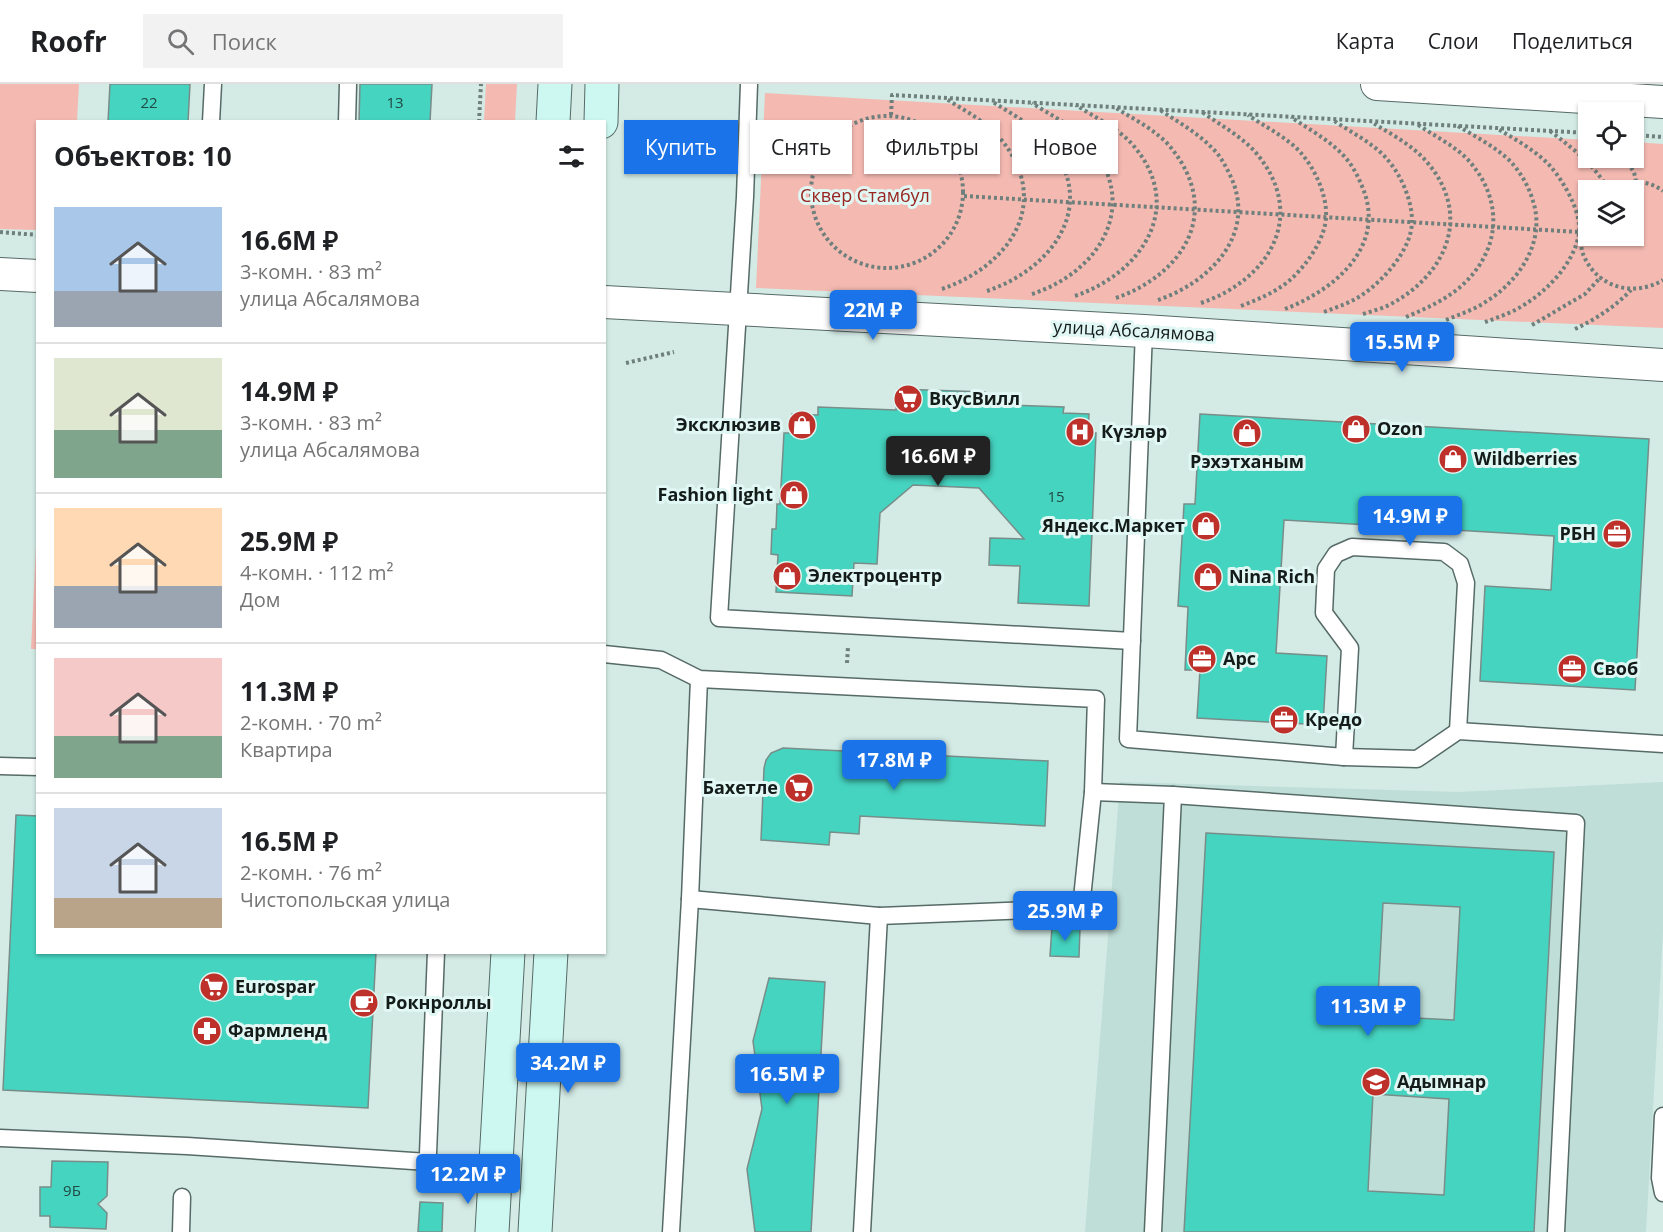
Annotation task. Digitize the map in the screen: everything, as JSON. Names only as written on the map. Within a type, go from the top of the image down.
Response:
[{"type":"main road","points":[[553,120],[555,84]]},
{"type":"main road","points":[[601,120],[602,84]]},
{"type":"main road","points":[[492,1232],[508,954]]},
{"type":"main road","points":[[535,1232],[551,954]]},
{"type":"street","points":[[1377,84],[1442,86],[1663,102]]},
{"type":"street","points":[[0,274],[36,276]]},
{"type":"street","name":"улица Абсалямова","points":[[606,302],[1144,331],[1663,365]]},
{"type":"lane","points":[[211,120],[213,84]]},
{"type":"lane","points":[[347,120],[348,84]]},
{"type":"lane","points":[[749,84],[745,197],[719,618],[1132,641]]},
{"type":"lane","points":[[1144,331],[1128,739],[1344,757],[1417,759],[1458,731],[1663,744]]},
{"type":"lane","points":[[1344,757],[1350,648],[1324,613],[1326,569],[1336,554],[1352,547],[1444,552],[1460,564],[1466,584],[1458,731]]},
{"type":"lane","points":[[606,654],[661,660],[699,679],[1096,699],[1093,792],[1081,908],[879,915],[690,899]]},
{"type":"lane","points":[[671,1232],[690,899],[699,679]]},
{"type":"lane","points":[[0,766],[36,767]]},
{"type":"lane","points":[[1093,792],[1173,795],[1576,823],[1556,1232]]},
{"type":"lane","points":[[1153,1232],[1173,795]]},
{"type":"lane","points":[[862,1232],[879,915]]},
{"type":"lane","points":[[436,954],[427,1179],[495,1181]]},
{"type":"lane","points":[[1663,1116],[1660,1178],[1663,1193]]},
{"type":"lane","points":[[0,1138],[187,1146],[428,1162]]},
{"type":"lane","points":[[181,1232],[182,1197]]},
{"type":"path","points":[[479,120],[482,84]]},
{"type":"path","points":[[891,115],[892,95],[1578,132]]},
{"type":"path","points":[[940,290],[975,274],[999,254],[1011,240],[1022,215],[1025,200],[1019,168],[999,136],[984,123],[945,98]]},
{"type":"path","points":[[986,292],[1020,277],[1040,261],[1056,242],[1068,218],[1070,203],[1070,188],[1056,154],[1029,126],[990,100]]},
{"type":"path","points":[[1030,295],[1050,288],[1078,270],[1088,260],[1099,246],[1111,221],[1113,192],[1099,158],[1088,142],[1032,103]]},
{"type":"path","points":[[1073,297],[1093,290],[1122,271],[1143,247],[1154,223],[1156,208],[1156,193],[1151,176],[1143,159],[1131,143],[1075,105]]},
{"type":"path","points":[[1113,299],[1146,284],[1171,264],[1186,243],[1196,210],[1190,178],[1170,146],[1155,133],[1115,107]]},
{"type":"path","points":[[1156,301],[1189,286],[1214,266],[1232,238],[1239,213],[1239,198],[1233,180],[1213,148],[1159,109]]},
{"type":"path","points":[[1198,304],[1217,298],[1231,290],[1256,269],[1268,255],[1278,231],[1281,215],[1281,201],[1267,167],[1240,139],[1201,111]]},
{"type":"path","points":[[1232,310],[1262,298],[1290,280],[1312,256],[1327,218],[1319,184],[1312,168],[1300,152],[1285,139],[1245,114]]},
{"type":"path","points":[[891,115],[920,123],[944,141],[959,166],[964,196],[956,225],[938,250],[912,265],[883,269],[854,262],[830,244],[814,218],[810,188],[817,159],[835,135],[861,120],[891,115]]},
{"type":"path","points":[[1276,312],[1319,293],[1344,273],[1362,245],[1370,220],[1362,187],[1355,171],[1343,155],[1289,116]]},
{"type":"path","points":[[1318,314],[1362,295],[1386,275],[1404,247],[1412,222],[1405,189],[1385,157],[1331,118]]},
{"type":"path","points":[[1357,316],[1387,306],[1416,287],[1437,263],[1448,239],[1451,225],[1450,209],[1445,192],[1425,160],[1371,121]]},
{"type":"path","points":[[1400,319],[1430,307],[1459,288],[1480,264],[1492,240],[1494,227],[1494,210],[1488,193],[1469,160],[1416,123]]},
{"type":"path","points":[[1442,321],[1474,309],[1502,290],[1524,266],[1535,242],[1537,230],[1537,213],[1531,195],[1512,163],[1497,150],[1458,126]]},
{"type":"path","points":[[1497,128],[1550,165],[1562,181],[1577,212],[1578,222]]},
{"type":"path","points":[[1549,131],[1594,168],[1601,180]]},
{"type":"path","points":[[1644,136],[1663,137]]},
{"type":"path","points":[[1644,183],[1656,186],[1663,191]]},
{"type":"path","points":[[964,196],[1578,232]]},
{"type":"path","points":[[0,232],[36,235]]},
{"type":"path","points":[[1482,324],[1512,312],[1541,293],[1570,258],[1578,235]]},
{"type":"path","points":[[1581,246],[1582,253],[1593,272],[1610,285],[1631,290],[1653,286],[1663,280]]},
{"type":"path","points":[[1528,326],[1585,294],[1601,277]]},
{"type":"path","points":[[1575,329],[1614,305],[1631,290]]},
{"type":"path","points":[[626,363],[674,352]]},
{"type":"path","points":[[845,686],[849,625]]},
{"type":"shaded area","name":"Адымнар","points":[[1120,782],[1458,792],[1663,782],[1663,932],[1646,1232],[1085,1232]]},
{"type":"green space","points":[[0,84],[79,84],[77,120],[36,120],[36,230],[0,229]]},
{"type":"green space","points":[[486,84],[517,84],[515,120],[484,120]]},
{"type":"green space","name":"Сквер Стамбул","points":[[765,93],[1578,139],[1578,168],[1644,168],[1644,143],[1663,144],[1663,328],[756,288],[761,174],[852,174],[852,120],[764,120]]},
{"type":"green space","points":[[36,546],[36,649],[31,649]]},
{"type":"building","points":[[110,84],[190,84],[188,120],[108,120]]},
{"type":"building","points":[[360,84],[432,84],[430,120],[359,120]]},
{"type":"building","points":[[898,389],[985,392],[984,404],[1064,407],[1063,413],[1089,414],[1088,433],[1096,433],[1089,606],[1018,603],[1020,566],[989,565],[990,538],[1024,539],[979,488],[913,485],[880,513],[877,564],[854,563],[852,596],[776,592],[778,555],[771,554],[772,529],[776,529],[777,504],[780,504],[784,433],[791,433],[792,414],[818,415],[818,407],[896,410]]},
{"type":"building","points":[[1200,414],[1649,439],[1635,690],[1480,681],[1485,586],[1551,590],[1554,536],[1284,520],[1276,653],[1327,656],[1323,725],[1197,718],[1200,670],[1185,670],[1188,607],[1178,606],[1184,504],[1195,504]]},
{"type":"building","points":[[783,748],[1048,761],[1045,826],[860,816],[859,834],[830,832],[829,845],[761,840],[764,768],[771,753]]},
{"type":"building","points":[[16,815],[36,816],[36,954],[376,954],[368,1108],[3,1090]]},
{"type":"building","points":[[1206,833],[1554,852],[1534,1232],[1184,1232]],"holes":[[[1383,903],[1460,907],[1454,1020],[1377,1016]],[[1373,1094],[1449,1099],[1444,1195],[1368,1191]]]},
{"type":"building","points":[[1052,927],[1080,928],[1079,957],[1050,956]]},
{"type":"building","points":[[769,978],[825,982],[811,1232],[755,1232],[747,1169],[762,1109],[753,1041]]},
{"type":"building","points":[[52,1161],[108,1162],[107,1196],[98,1204],[107,1213],[106,1229],[50,1227],[50,1216],[40,1216],[40,1187],[51,1187]]},
{"type":"building","points":[[420,1202],[443,1203],[442,1232],[418,1232]]},
{"type":"place","name":"ВкусВилл","points":[[908,399]]},
{"type":"place","name":"Эксклюзив","points":[[802,425]]},
{"type":"place","name":"Ozon","points":[[1356,429]]},
{"type":"place","name":"Күзләр","points":[[1080,432]]},
{"type":"place","name":"Рэхэтханым","points":[[1247,433]]},
{"type":"place","name":"Wildberries","points":[[1453,459]]},
{"type":"place","name":"Fashion light","points":[[794,495]]},
{"type":"place","name":"Яндекс.Маркет","points":[[1206,526]]},
{"type":"place","name":"РБН","points":[[1617,534]]},
{"type":"place","name":"Электроцентр","points":[[787,576]]},
{"type":"place","name":"Nina Rich","points":[[1208,577]]},
{"type":"place","name":"Арс","points":[[1202,659]]},
{"type":"place","name":"Своб","points":[[1572,669]]},
{"type":"place","name":"Кредо","points":[[1284,720]]},
{"type":"place","name":"Бахетле","points":[[799,788]]},
{"type":"place","name":"Eurospar","points":[[214,987]]},
{"type":"place","name":"Рокнроллы","points":[[364,1003]]},
{"type":"place","name":"Фармленд","points":[[207,1031]]},
{"type":"place","name":"Адымнар","points":[[1376,1082]]}]
